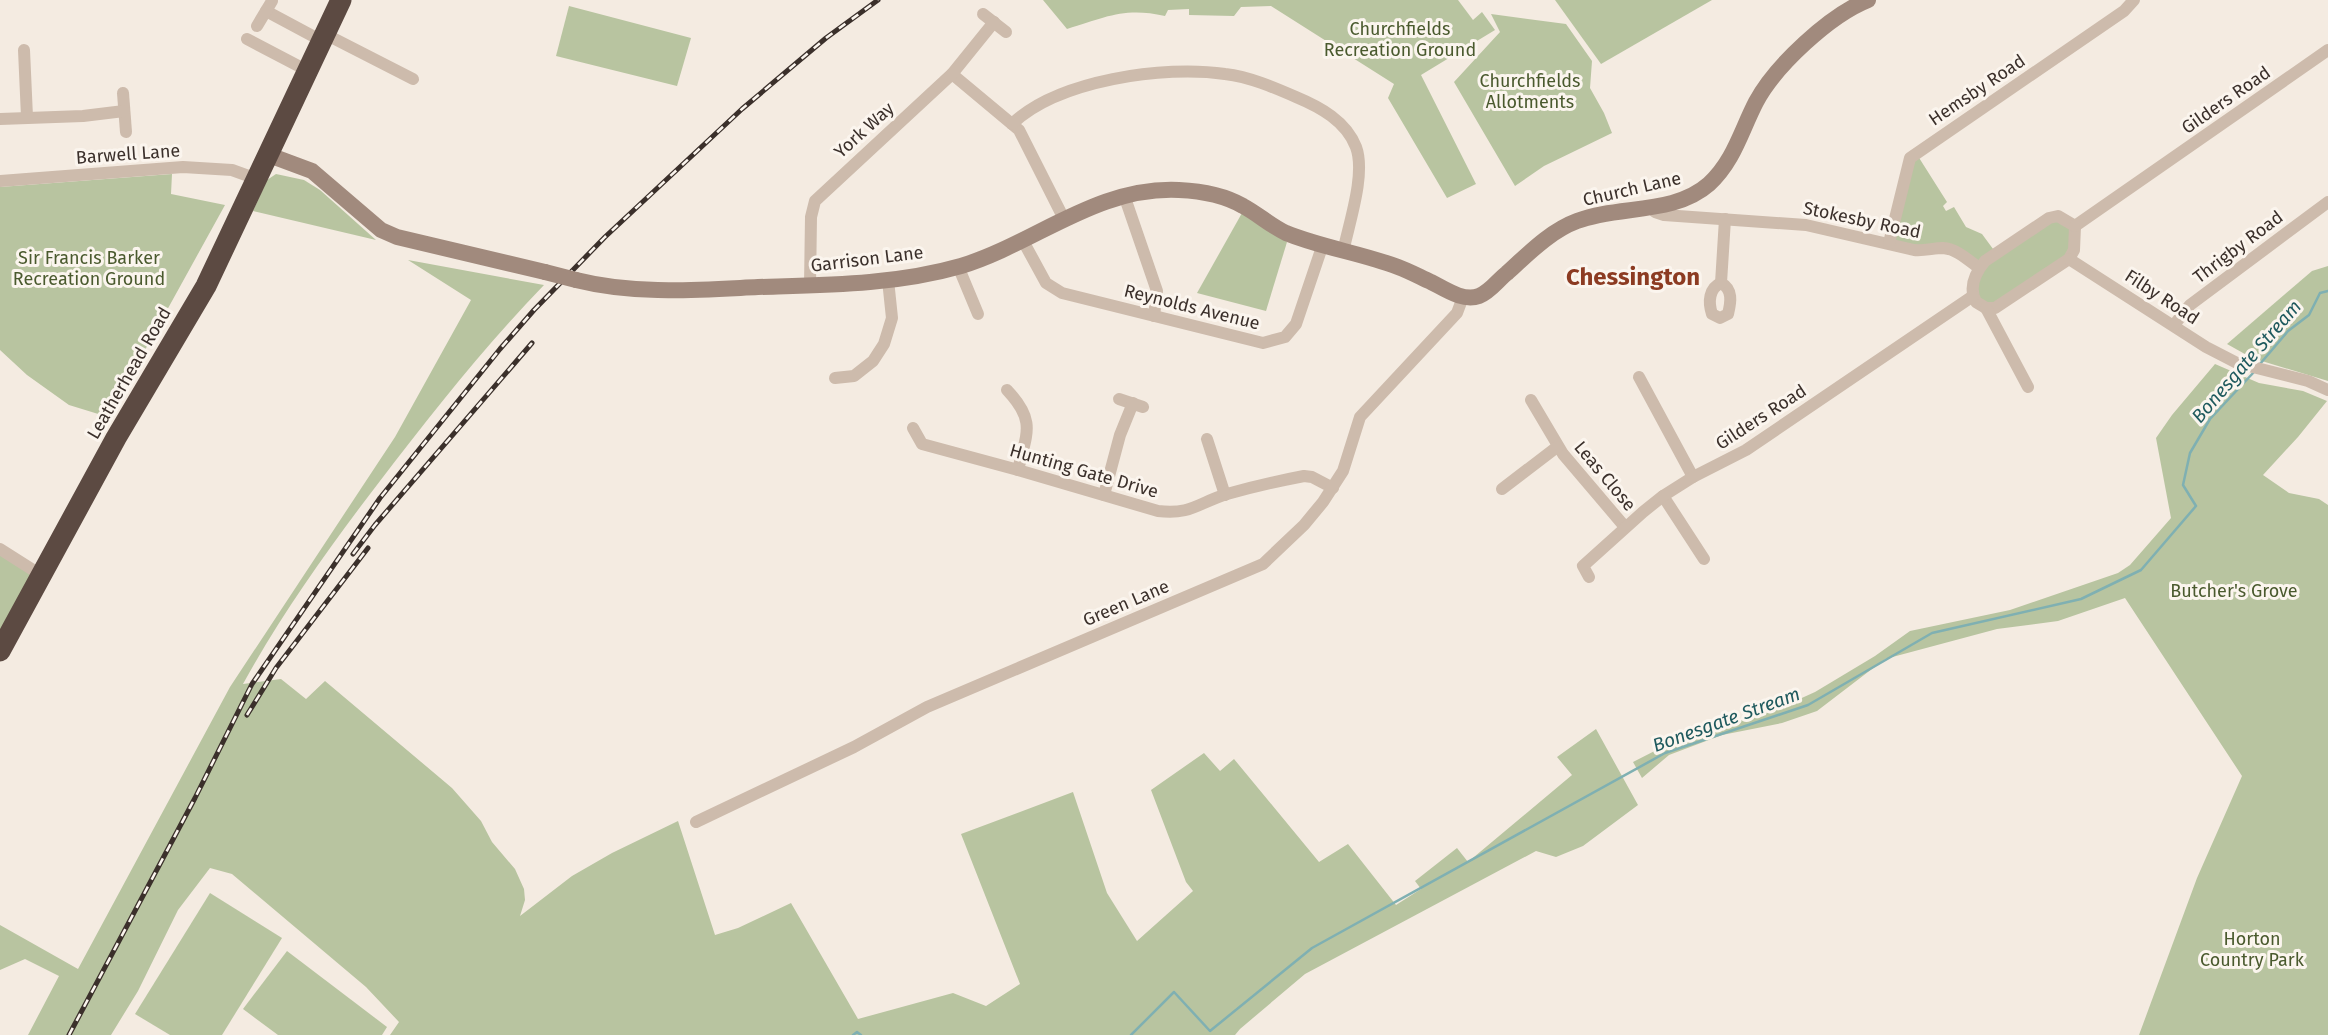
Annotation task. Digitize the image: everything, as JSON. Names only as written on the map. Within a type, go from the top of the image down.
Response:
[{"type":"highway","name":"Leatherhead Road","points":[[0,651],[116,438],[206,286],[341,0]]},
{"type":"street","name":"Church Lane","points":[[1463,297],[1482,294],[1550,236],[1572,223],[1602,214],[1675,202],[1695,194],[1711,182],[1733,155],[1767,83],[1831,21],[1868,0]]},
{"type":"street","name":"Hemsby Road","points":[[1889,243],[1910,158],[2124,11],[2134,0]]},
{"type":"street","points":[[257,26],[269,6],[323,38],[413,79]]},
{"type":"street","points":[[983,14],[1006,32]]},
{"type":"street","name":"York Way","points":[[810,286],[811,217],[815,201],[952,74],[994,22]]},
{"type":"street","points":[[247,40],[308,71]]},
{"type":"street","name":"Gilders Road","points":[[2075,226],[2328,50]]},
{"type":"street","points":[[27,117],[28,55]]},
{"type":"street","points":[[1012,124],[1037,105],[1076,90],[1123,77],[1163,71],[1192,71],[1227,74],[1266,83],[1313,104],[1334,118],[1349,133],[1357,148],[1360,163],[1343,252]]},
{"type":"street","points":[[952,74],[1019,130],[1064,219]]},
{"type":"street","points":[[122,93],[126,132]]},
{"type":"street","points":[[0,119],[83,116],[124,111]]},
{"type":"street","name":"Garrison Lane","points":[[269,155],[312,171],[381,230],[397,237],[604,286],[646,290],[810,286],[888,280],[958,266],[1099,203],[1124,195],[1167,190],[1223,197],[1242,205],[1282,231],[1322,247],[1401,268],[1463,297]]},
{"type":"street","name":"Barwell Lane","points":[[0,181],[183,167],[232,170],[257,179]]},
{"type":"street","points":[[1695,194],[1702,218]]},
{"type":"street","points":[[1124,195],[1157,291],[1154,316]]},
{"type":"street","name":"Thrigby Road","points":[[2174,326],[2190,305],[2328,202]]},
{"type":"street","name":"Stokesby Road","points":[[1653,206],[1658,214],[1805,225],[1926,251],[1948,248],[1979,268]]},
{"type":"street","points":[[2058,216],[2075,226],[2074,250],[2069,259],[1996,308],[1986,308],[1976,302],[1972,286],[1985,261],[2049,218],[2058,216]]},
{"type":"street","points":[[1721,282],[1725,219]]},
{"type":"street","name":"Reynolds Avenue","points":[[1022,239],[1046,284],[1062,293],[1263,343],[1285,337],[1297,324],[1322,247]]},
{"type":"street","name":"Filby Road","points":[[2069,259],[2206,347],[2237,363],[2308,381],[2328,390]]},
{"type":"street","points":[[958,266],[978,314]]},
{"type":"street","points":[[835,378],[854,376],[873,361],[884,344],[892,318],[888,280]]},
{"type":"street","name":"Gilders Road","points":[[1582,567],[1664,496],[1693,477],[1746,450],[1973,296]]},
{"type":"street","name":"Green Lane","points":[[696,822],[844,752],[927,707],[1263,564],[1304,525],[1333,488],[1343,471],[1360,417],[1457,313],[1463,297]]},
{"type":"street","points":[[1986,308],[2028,387]]},
{"type":"street","points":[[1639,377],[1693,477]]},
{"type":"street","points":[[1007,390],[1026,414],[1028,430],[1018,470]]},
{"type":"street","points":[[1104,495],[1120,435],[1138,405],[1119,398]]},
{"type":"street","name":"Leas Close","points":[[1531,400],[1557,447],[1625,527]]},
{"type":"street","name":"Hunting Gate Drive","points":[[913,428],[922,444],[1158,511],[1177,513],[1198,508],[1225,495],[1304,476],[1333,488]]},
{"type":"street","points":[[1207,439],[1225,495]]},
{"type":"street","name":"Leas Close","points":[[1502,489],[1516,485],[1557,447]]},
{"type":"street","points":[[1664,496],[1697,555]]},
{"type":"street","points":[[0,549],[41,575]]},
{"type":"green space","name":"Churchfields Recreation Ground","points":[[1043,0],[1458,0],[1473,20],[1482,12],[1495,30],[1421,75],[1476,184],[1447,198],[1388,98],[1394,84],[1271,6],[1241,7],[1234,16],[1189,15],[1189,9],[1168,10],[1165,16],[1127,13],[1067,29]]},
{"type":"green space","points":[[1555,0],[1712,0],[1601,64]]},
{"type":"green space","points":[[569,6],[691,38],[677,86],[556,56]]},
{"type":"green space","name":"Churchfields Allotments","points":[[1491,14],[1566,24],[1592,61],[1590,88],[1612,133],[1544,166],[1515,186],[1454,82],[1500,32]]},
{"type":"green space","points":[[1916,153],[1947,202],[1943,206],[1946,211],[1954,207],[1966,227],[1982,234],[1996,253],[2049,218],[2068,220],[2074,250],[1995,308],[1976,302],[1979,268],[1959,253],[1889,243]]},
{"type":"green space","name":"Sir Francis Barker Recreation Ground","points":[[172,174],[171,194],[225,205],[108,417],[69,405],[27,375],[0,350],[0,187]]},
{"type":"green space","points":[[276,174],[304,180],[320,190],[376,240],[253,211],[267,180]]},
{"type":"green space","points":[[1242,213],[1287,242],[1266,311],[1197,293]]},
{"type":"green space","points":[[408,260],[544,285],[459,381],[361,505],[290,606],[243,684],[281,679],[306,699],[325,681],[452,788],[481,821],[492,842],[515,869],[524,889],[525,900],[520,916],[572,876],[678,821],[715,935],[738,928],[791,903],[858,1019],[953,993],[986,1006],[1020,984],[961,834],[1073,792],[1107,893],[1137,941],[1193,891],[1186,882],[1151,790],[1204,753],[1220,771],[1234,759],[1319,862],[1348,844],[1396,905],[1421,889],[1415,881],[1457,848],[1468,862],[1572,775],[1557,757],[1596,729],[1638,805],[1583,846],[1556,857],[1536,851],[1305,974],[1235,1035],[390,1035],[399,1022],[366,987],[232,874],[210,868],[178,910],[138,991],[111,1035],[28,1035],[59,976],[25,959],[0,970],[0,925],[78,969],[230,687],[395,437],[471,300]]},
{"type":"green space","points":[[2328,266],[2328,381],[2252,358],[2227,344],[2312,271]]},
{"type":"green space","name":"Butcher's Grove","points":[[2215,364],[2259,383],[2303,391],[2327,401],[2263,475],[2289,493],[2319,499],[2328,505],[2328,1035],[2139,1035],[2197,878],[2242,776],[2125,598],[2058,621],[1997,629],[1885,659],[1817,711],[1782,723],[1722,735],[1669,755],[1642,778],[1633,762],[1682,737],[1773,711],[1815,692],[1875,656],[1910,631],[2010,610],[2118,573],[2130,565],[2171,518],[2156,438]]},
{"type":"green space","points":[[0,555],[34,576],[0,638]]},
{"type":"green space","points":[[210,893],[282,938],[222,1035],[170,1035],[135,1014]]},
{"type":"green space","points":[[287,951],[387,1027],[382,1035],[278,1035],[243,1009]]},
{"type":"waterway","name":"Bonesgate Stream","points":[[2260,364],[2288,331],[2309,315],[2320,293],[2328,291]]},
{"type":"waterway","name":"Bonesgate Stream","points":[[1131,1035],[1174,992],[1210,1031],[1312,948],[1665,753],[1808,705],[1932,633],[2081,599],[2141,570],[2196,506],[2183,485],[2190,453],[2210,419],[2254,372]]},
{"type":"waterway","name":"Bonesgate Stream","points":[[853,1035],[857,1032],[861,1035]]},
{"type":"railway","points":[[69,1035],[195,798],[252,684],[380,498],[500,349],[605,237],[742,109],[826,38],[878,0]]},
{"type":"railway","points":[[353,554],[532,343]]},
{"type":"railway","points":[[247,715],[276,668],[368,548]]},
{"type":"district","name":"Chessington","points":[[1633,277]]},
{"type":"park label","name":"Horton Country Park","points":[[2252,949]]}]
